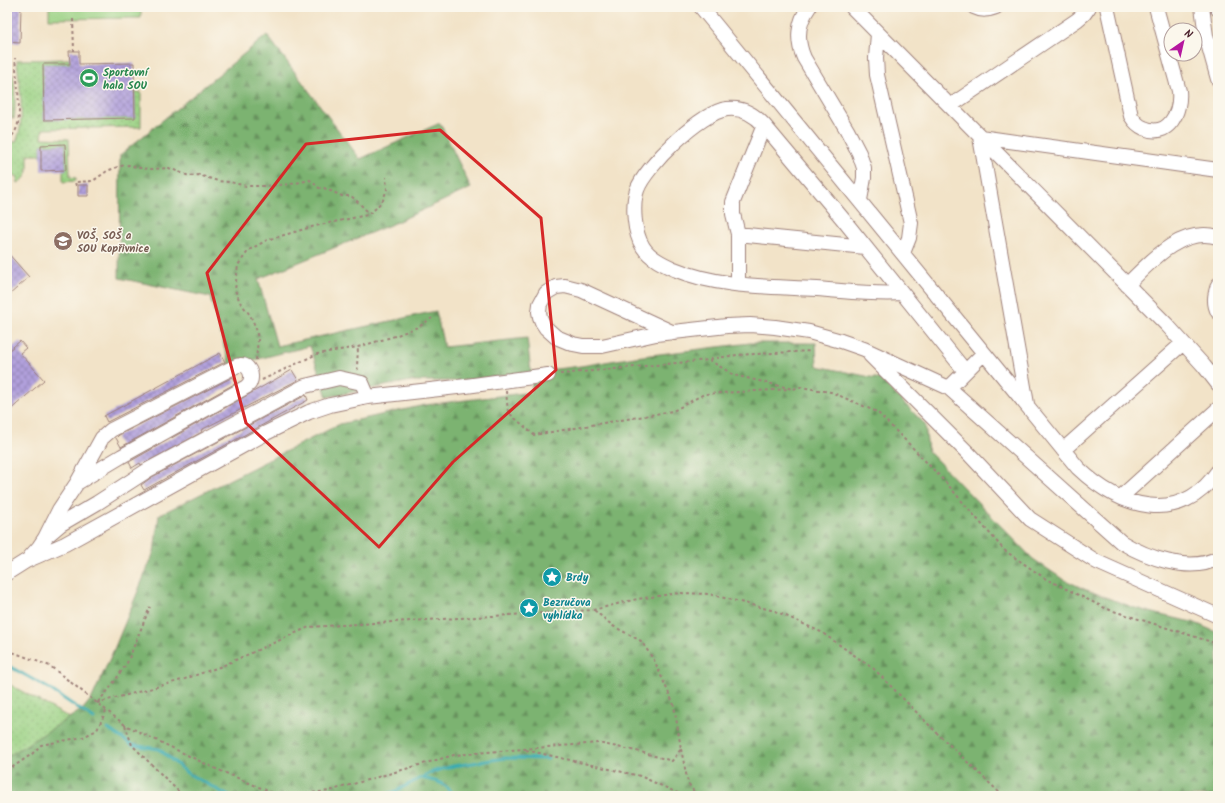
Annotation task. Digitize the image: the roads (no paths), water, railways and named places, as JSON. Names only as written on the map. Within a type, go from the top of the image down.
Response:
[{"type":"lane","points":[[701,7],[1078,468],[1106,490],[1121,498],[1146,506],[1165,506],[1176,504],[1190,498],[1208,484],[1218,471]]},
{"type":"lane","points":[[809,7],[800,24],[799,36],[801,50],[804,58],[847,130],[859,154],[864,168],[864,178],[860,200]]},
{"type":"lane","points":[[852,7],[1127,285],[1183,343],[1218,384]]},
{"type":"lane","points":[[974,7],[986,10],[996,7]]},
{"type":"lane","points":[[950,106],[1077,20],[1089,7]]},
{"type":"lane","points":[[1107,7],[1131,116],[1141,127],[1147,130],[1156,131],[1166,127],[1173,119],[1177,113],[1180,98],[1156,7]]},
{"type":"lane","points":[[1202,7],[1206,36],[1218,79]]},
{"type":"lane","points":[[878,34],[876,58],[877,75],[910,218],[910,234],[903,253]]},
{"type":"lane","points":[[902,293],[889,294],[817,289],[756,287],[697,277],[668,266],[651,256],[642,246],[637,233],[635,216],[636,192],[641,182],[655,163],[683,136],[711,114],[727,109],[738,109],[749,113],[764,125],[865,247],[965,371]]},
{"type":"lane","points":[[738,284],[738,234],[733,214],[733,202],[764,125]]},
{"type":"lane","points":[[980,137],[1218,170]]},
{"type":"lane","points":[[980,137],[1028,406]]},
{"type":"lane","points":[[738,234],[865,247]]},
{"type":"lane","points":[[1127,285],[1148,264],[1173,244],[1194,236],[1208,235],[1218,237]]},
{"type":"lane","points":[[1218,285],[1215,300],[1215,307],[1218,312]]},
{"type":"lane","points":[[674,333],[581,290],[565,286],[556,287],[549,291],[540,304],[539,312],[542,322],[550,332],[568,342],[580,346],[602,346],[656,334],[674,333],[727,326],[750,325],[798,330],[822,335],[864,349],[950,388],[1121,542],[1135,551],[1151,557],[1188,564],[1209,563],[1218,558]]},
{"type":"lane","points":[[1063,450],[1183,343]]},
{"type":"lane","points":[[864,349],[969,454],[1030,519],[1097,562],[1218,616]]},
{"type":"lane","points":[[950,388],[984,353]]},
{"type":"lane","points":[[26,561],[45,538],[59,510],[77,484],[102,438],[111,430],[240,364],[249,369],[249,381],[77,484]]},
{"type":"lane","points":[[7,573],[26,561],[64,544],[242,446],[308,412],[330,405],[368,398],[548,375]]},
{"type":"lane","points":[[45,538],[61,524],[148,470],[304,386],[339,378],[362,383],[368,398]]},
{"type":"lane","points":[[1121,498],[1218,409]]},
{"type":"waterway","points":[[7,665],[48,688],[94,719]]},
{"type":"waterway","points":[[108,729],[132,745],[159,749],[187,773],[229,796]]},
{"type":"waterway","points":[[379,796],[394,792],[432,772],[453,766],[505,758],[548,759]]},
{"type":"waterway","points":[[422,778],[436,781],[444,785],[453,796]]},
{"type":"place","name":"Sportovní hala SOU","points":[[89,78]]},
{"type":"place","name":"VOŠ, SOŠ a SOU Kopřivnice","points":[[63,241]]},
{"type":"place","name":"Brdy","points":[[552,577]]},
{"type":"place","name":"Bezručova vyhlídka","points":[[529,608]]}]
